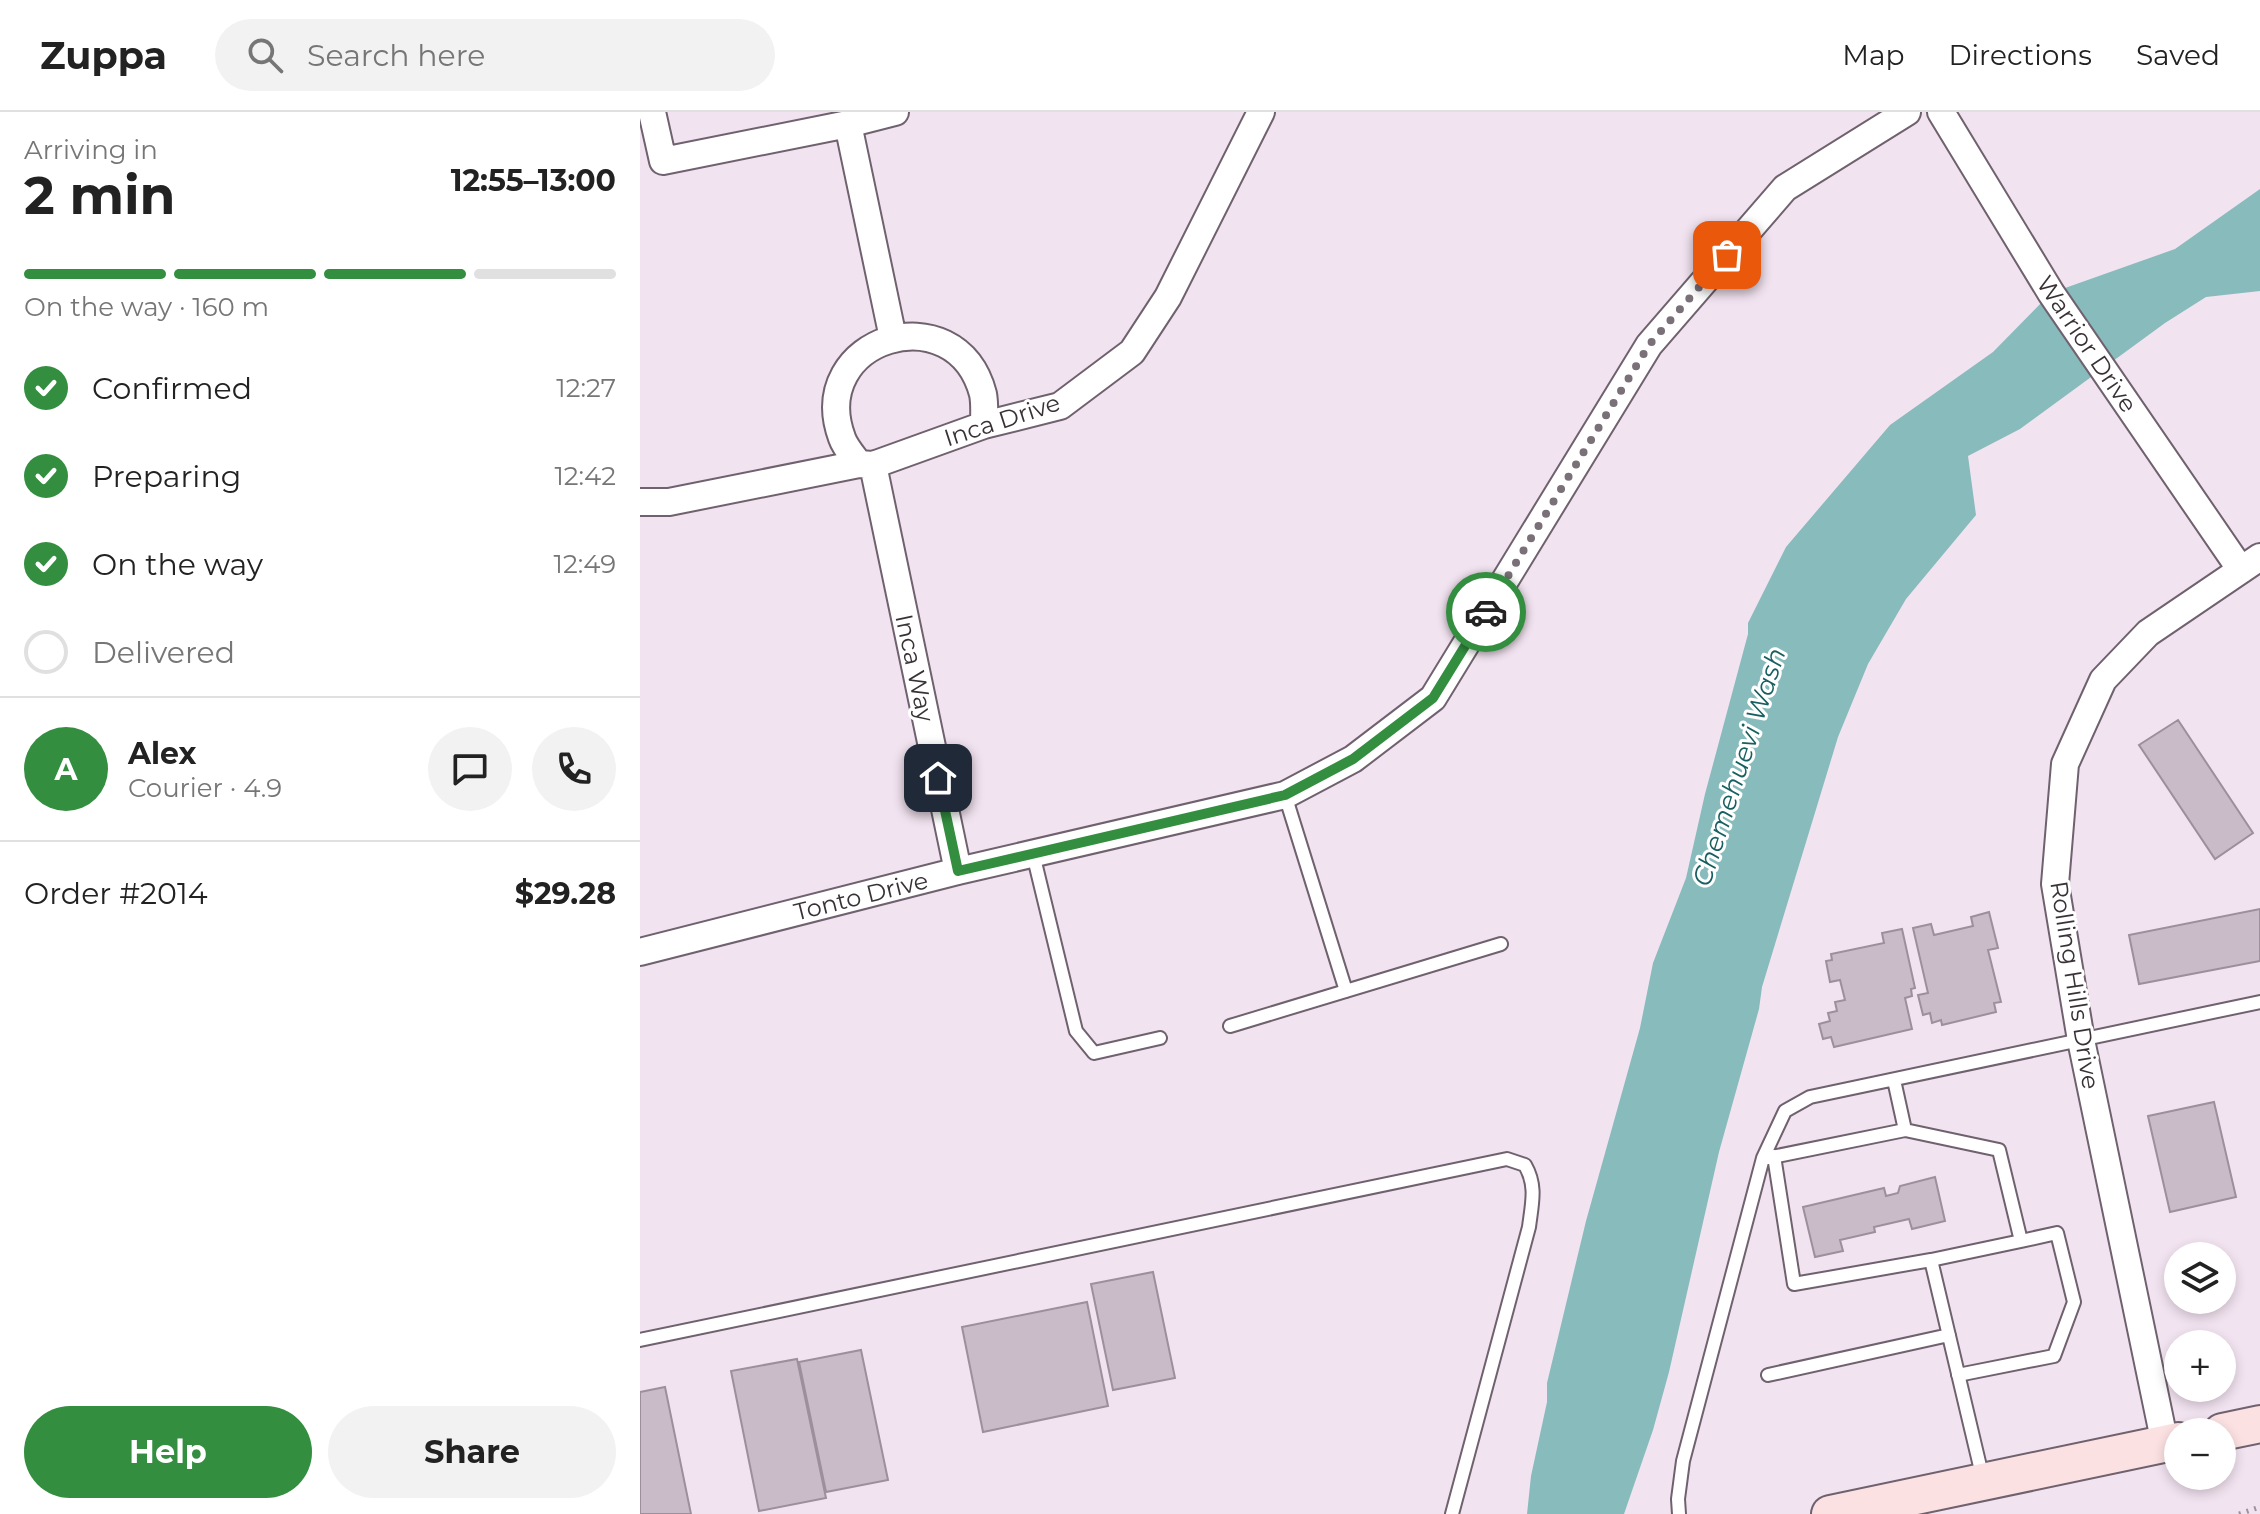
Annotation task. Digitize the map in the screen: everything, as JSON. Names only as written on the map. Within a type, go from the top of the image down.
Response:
[{"type":"street","points":[[652,112],[663,161],[895,112]]},
{"type":"street","name":"Inca Drive","points":[[640,502],[669,502],[866,464],[984,425],[1060,406],[1132,352],[1168,297],[1261,112]]},
{"type":"street","name":"Tonto Drive","points":[[640,952],[958,871],[1285,795],[1353,759],[1433,698],[1649,345],[1785,188],[1907,112]]},
{"type":"street","name":"Warrior Drive","points":[[1941,112],[2051,293],[2250,563]]},
{"type":"street","points":[[848,124],[893,338]]},
{"type":"street","points":[[866,464],[842,441],[835,414],[839,386],[853,361],[875,344],[902,335],[930,338],[955,350],[974,371],[984,397],[984,425]]},
{"type":"street","name":"Inca Way","points":[[866,464],[958,871]]},
{"type":"street","name":"Rolling Hills Drive","points":[[2166,1418],[2081,1040],[2055,884],[2065,764],[2103,680],[2148,633],[2250,563]]},
{"type":"street","points":[[2236,1429],[2260,1424]]},
{"type":"street","points":[[1830,1514],[2164,1445]]},
{"type":"lane","points":[[1285,795],[1346,991]]},
{"type":"lane","points":[[1033,854],[1076,1031],[1094,1053],[1160,1038]]},
{"type":"lane","points":[[1230,1026],[1501,944]]},
{"type":"lane","points":[[1679,1514],[1683,1461],[1768,1157],[1785,1111],[1810,1097],[2260,1002]]},
{"type":"lane","points":[[1894,1080],[1905,1130]]},
{"type":"lane","points":[[1768,1157],[1905,1130],[1999,1150],[2021,1241]]},
{"type":"lane","points":[[1768,1157],[1794,1284],[1931,1260],[2057,1233],[2074,1302],[2054,1356],[1958,1375]]},
{"type":"lane","points":[[640,1340],[1507,1159],[1525,1165],[1532,1177],[1534,1190],[1525,1241],[1452,1514]]},
{"type":"lane","points":[[1931,1260],[1983,1482]]},
{"type":"lane","points":[[1768,1375],[1949,1335]]},
{"type":"path","points":[[2239,1514],[2260,1507]]},
{"type":"water","name":"Chemehuevi Wash","points":[[2260,189],[2260,291],[2206,297],[2165,323],[2020,429],[1968,456],[1976,515],[1906,599],[1868,664],[1838,737],[1762,987],[1759,1009],[1719,1152],[1669,1372],[1624,1514],[1527,1514],[1531,1476],[1547,1402],[1547,1383],[1586,1221],[1640,1028],[1653,963],[1686,878],[1748,634],[1748,623],[1786,547],[1890,425],[1993,352],[2051,293],[2175,249]]},
{"type":"building","points":[[2178,720],[2253,833],[2215,859],[2139,745]]},
{"type":"building","points":[[2260,909],[2260,961],[2139,984],[2129,935]]},
{"type":"building","points":[[1989,912],[1998,948],[1988,950],[2001,1002],[1994,1003],[1996,1012],[1942,1025],[1941,1020],[1932,1023],[1930,1013],[1923,1015],[1918,995],[1928,993],[1913,928],[1931,924],[1934,935],[1973,926],[1971,917]]},
{"type":"building","points":[[1902,929],[1915,988],[1911,989],[1912,996],[1905,998],[1912,1029],[1834,1047],[1831,1037],[1823,1039],[1819,1024],[1830,1021],[1828,1013],[1837,1011],[1835,1002],[1845,1000],[1840,980],[1830,982],[1826,961],[1832,960],[1831,954],[1884,943],[1882,933]]},
{"type":"building","points":[[2214,1102],[2236,1197],[2170,1212],[2148,1116]]},
{"type":"building","points":[[1935,1177],[1945,1221],[1912,1229],[1909,1219],[1874,1227],[1875,1232],[1840,1240],[1843,1251],[1815,1257],[1803,1207],[1884,1188],[1886,1196],[1898,1193],[1900,1186]]},
{"type":"building","points":[[1153,1272],[1175,1378],[1113,1390],[1091,1284]]},
{"type":"building","points":[[1087,1302],[1108,1406],[983,1432],[962,1327]]},
{"type":"building","points":[[861,1350],[888,1480],[826,1492],[799,1362]]},
{"type":"building","points":[[797,1359],[826,1498],[759,1511],[731,1371]]},
{"type":"building","points":[[665,1387],[691,1514],[640,1514],[640,1392]]},
{"type":"way so far","points":[[1486,612],[1649,345],[1727,255]]},
{"type":"route","points":[[938,778],[958,871],[1285,795],[1353,759],[1433,698],[1486,612]]}]
